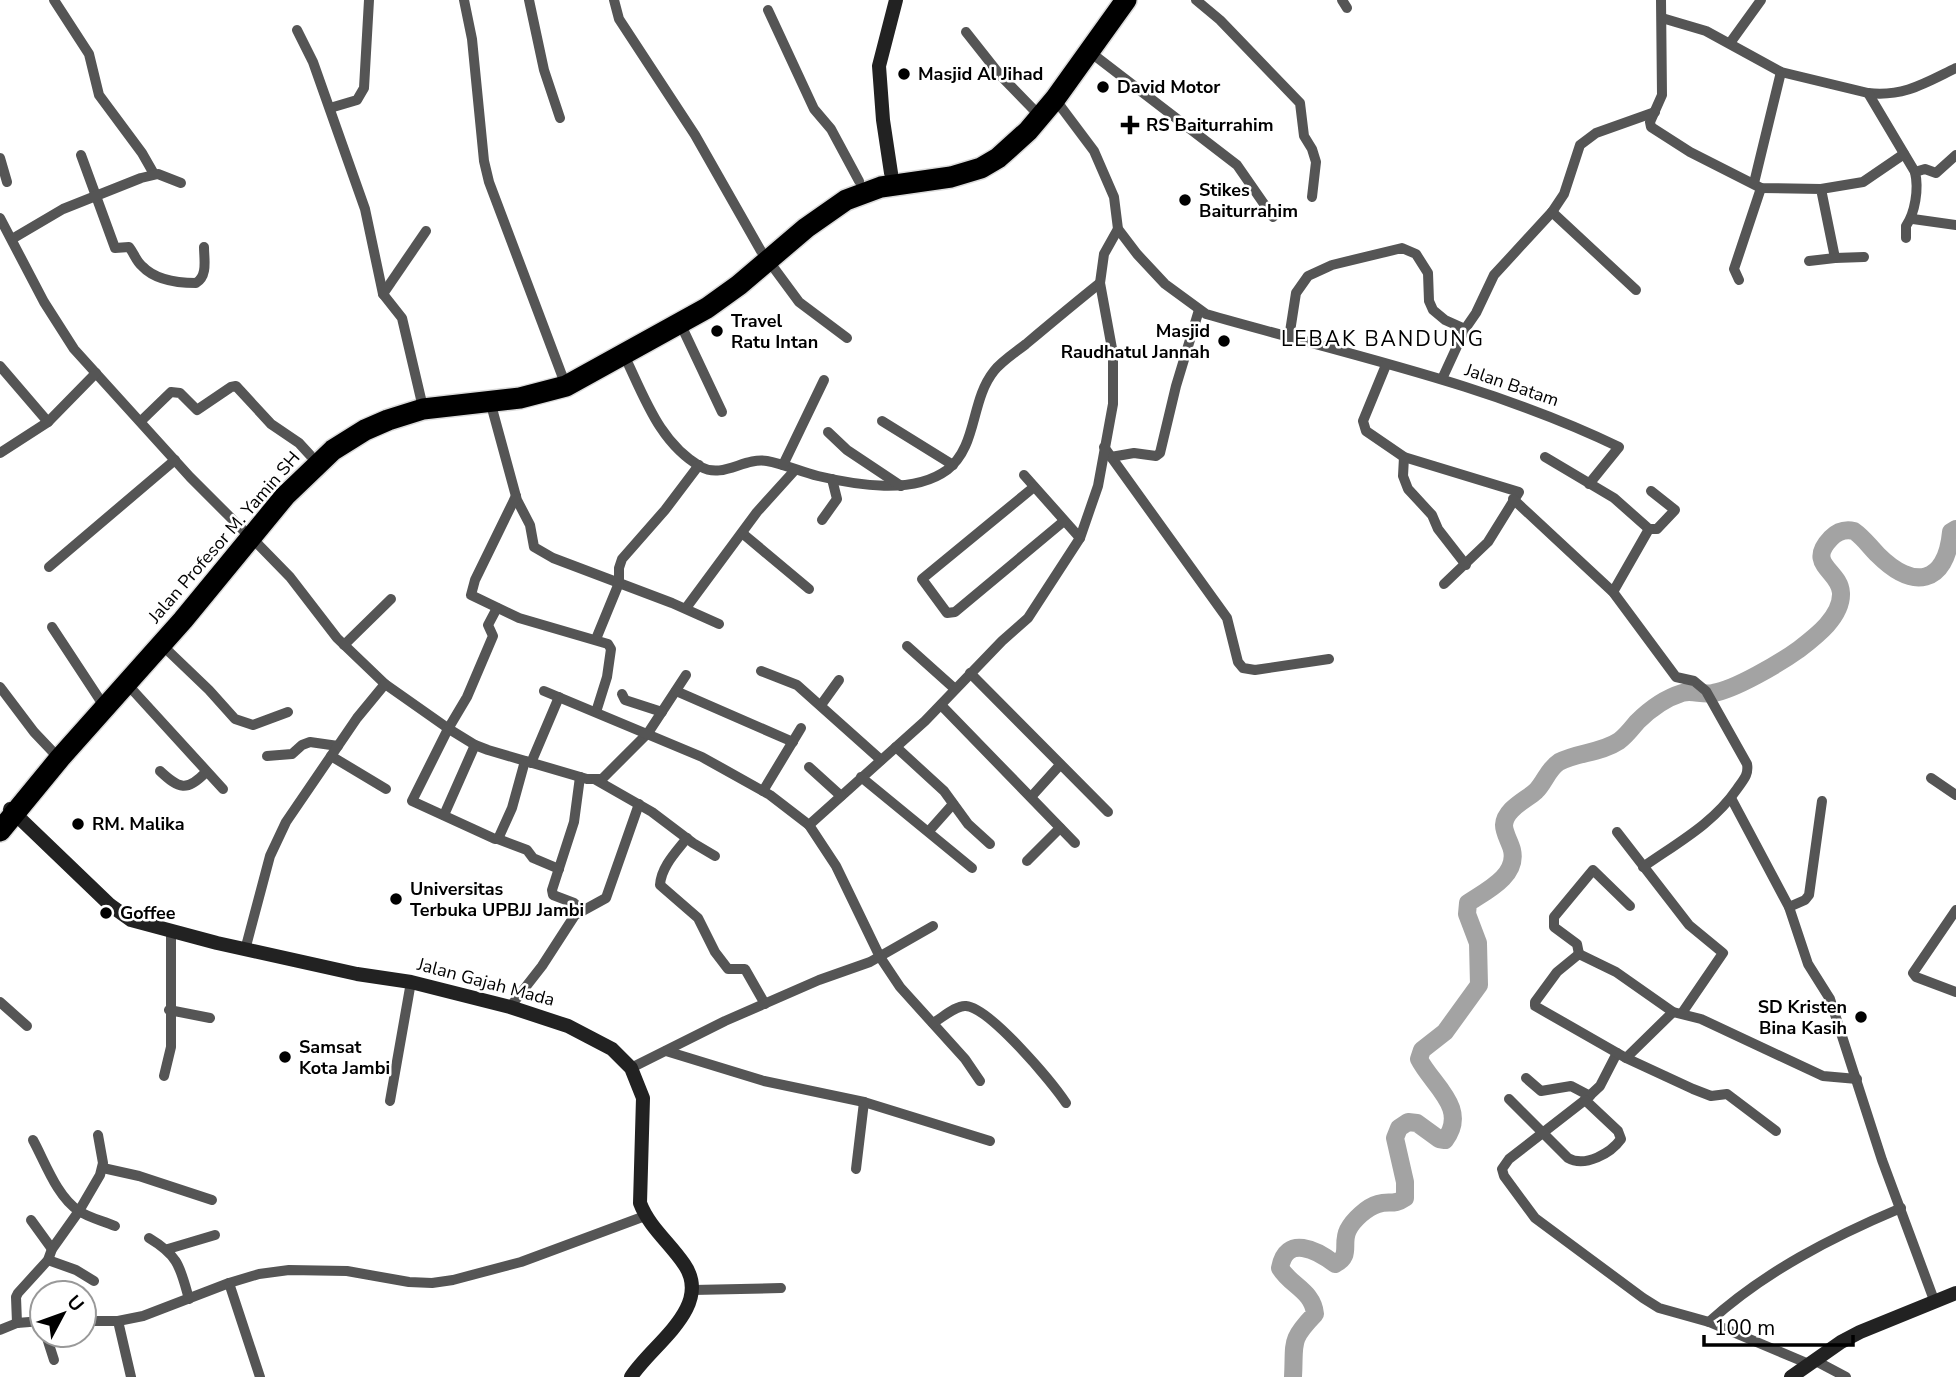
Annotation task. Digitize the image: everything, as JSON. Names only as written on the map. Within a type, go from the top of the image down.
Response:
[{"type":"highway","name":"Jalan Profesor M. Yamin SH","points":[[247,534],[317,463],[365,430],[423,409],[531,395],[624,355],[739,285],[764,256],[821,202],[859,181],[891,173],[950,166],[985,155],[1002,144],[1034,110],[1114,0]]},
{"type":"highway","name":"Jalan Profesor M. Yamin SH","points":[[0,831],[7,812],[53,752],[179,617],[247,534],[278,489],[310,455],[359,419],[421,399],[458,391],[564,379],[685,308],[827,211],[864,191],[898,183],[951,177],[981,168],[1014,146],[1055,99],[1126,0]]},
{"type":"highway","name":"Jalan Profesor M. Yamin SH","points":[[7,812],[128,685],[162,645],[179,617]]},
{"type":"main road","points":[[891,173],[879,66],[896,0]]},
{"type":"main road","name":"Jalan Gajah Mada","points":[[7,812],[131,920],[171,933],[356,974],[411,982],[510,1007],[568,1026],[612,1049],[631,1068],[643,1098],[639,1192],[645,1216],[684,1264],[690,1274],[693,1290]]},
{"type":"main road","points":[[631,1377],[673,1328],[690,1304],[693,1290]]},
{"type":"main road","points":[[1791,1377],[1860,1332],[1956,1293]]},
{"type":"street","points":[[54,0],[89,54],[99,95],[142,153],[154,174]]},
{"type":"street","points":[[330,108],[357,100],[364,88],[369,0]]},
{"type":"street","points":[[464,0],[472,38],[484,161],[489,182],[564,379]]},
{"type":"street","points":[[529,0],[544,70],[560,118]]},
{"type":"street","points":[[614,0],[619,19],[695,135],[764,256],[799,302],[846,338]]},
{"type":"street","points":[[1196,0],[1220,20],[1300,103],[1304,136],[1316,162],[1312,197]]},
{"type":"street","points":[[1661,0],[1663,87],[1661,102],[1650,122],[1651,127],[1690,152],[1757,185],[1821,189],[1863,182],[1904,154]]},
{"type":"street","points":[[1730,43],[1761,0]]},
{"type":"street","points":[[768,10],[814,109],[831,129],[859,181]]},
{"type":"street","points":[[1662,19],[1706,31],[1781,72],[1868,93],[1903,92],[1956,68]]},
{"type":"street","points":[[297,30],[313,62],[365,209],[383,294],[402,318],[421,399]]},
{"type":"street","points":[[966,32],[1000,75],[1034,110]]},
{"type":"street","points":[[1090,52],[1237,165],[1273,217]]},
{"type":"street","points":[[1740,281],[1734,269],[1757,185],[1781,72]]},
{"type":"street","points":[[1868,93],[1916,172],[1913,219]]},
{"type":"street","name":"Jalan Batam","points":[[1055,99],[1094,151],[1114,197],[1118,229],[1165,284],[1199,310],[1289,338],[1442,379],[1562,421],[1619,447],[1589,484]]},
{"type":"street","points":[[1442,379],[1494,275],[1552,212],[1568,188],[1580,145],[1596,132],[1655,112]]},
{"type":"street","points":[[81,155],[113,245],[117,248],[129,247],[139,263],[151,273],[186,283],[198,282],[204,272],[204,247]]},
{"type":"street","points":[[1916,172],[1925,169],[1936,173],[1956,155]]},
{"type":"street","points":[[1,165],[7,182]]},
{"type":"street","points":[[12,239],[48,216],[154,174],[181,183]]},
{"type":"street","points":[[1821,189],[1835,258]]},
{"type":"street","points":[[1552,212],[1636,290]]},
{"type":"street","points":[[0,218],[63,335],[174,458],[290,577],[344,645],[385,684],[475,745],[596,780],[639,804],[715,856]]},
{"type":"street","points":[[1906,238],[1907,223],[1913,219],[1956,225]]},
{"type":"street","points":[[809,825],[914,732],[1027,618],[1080,538],[1108,452],[1113,404],[1112,354],[1100,283],[1104,254],[1118,229]]},
{"type":"street","points":[[383,294],[426,231]]},
{"type":"street","points":[[1289,338],[1296,293],[1308,276],[1332,265],[1402,248],[1416,254],[1429,273],[1429,302],[1433,310],[1445,320],[1465,329]]},
{"type":"street","points":[[1809,261],[1864,257]]},
{"type":"street","points":[[624,355],[663,432],[676,448],[699,465],[717,471],[758,460],[832,479],[901,486],[940,474],[953,465],[967,445],[979,401],[995,370],[1100,283]]},
{"type":"street","points":[[1108,452],[1156,456],[1160,453],[1176,386],[1199,310]]},
{"type":"street","points":[[680,323],[722,412]]},
{"type":"street","points":[[1385,365],[1363,427],[1404,457],[1518,492],[1488,542],[1444,584]]},
{"type":"street","points":[[0,366],[48,422]]},
{"type":"street","points":[[0,453],[48,422],[96,373]]},
{"type":"street","points":[[680,606],[742,533],[789,467],[824,380]]},
{"type":"street","points":[[141,421],[170,392],[180,393],[197,411],[236,386],[271,424],[299,443],[310,455]]},
{"type":"street","points":[[490,401],[516,496],[530,525],[533,545],[538,551],[680,606],[719,624]]},
{"type":"street","points":[[882,421],[953,465]]},
{"type":"street","points":[[828,432],[847,450],[901,486]]},
{"type":"street","points":[[1108,452],[1227,618],[1238,662],[1243,668],[1255,670],[1329,659]]},
{"type":"street","points":[[1404,457],[1403,476],[1408,489],[1430,513],[1438,529],[1466,565]]},
{"type":"street","points":[[1545,457],[1614,498],[1649,529],[1657,529],[1675,510],[1651,491]]},
{"type":"street","points":[[49,567],[174,458]]},
{"type":"street","points":[[596,639],[620,583],[619,568],[622,559],[665,510],[699,465]]},
{"type":"street","points":[[1024,475],[1080,538]]},
{"type":"street","points":[[822,520],[837,499],[832,479]]},
{"type":"street","points":[[1034,487],[922,579],[947,612],[955,612],[1064,521]]},
{"type":"street","points":[[516,496],[475,580],[472,597],[522,619],[608,644],[611,649],[607,677],[596,712]]},
{"type":"street","points":[[1513,499],[1613,592],[1676,677],[1694,681],[1706,691],[1747,764],[1748,771],[1731,798],[1693,833],[1643,867]]},
{"type":"street","points":[[1613,592],[1649,529]]},
{"type":"street","points":[[742,533],[809,589]]},
{"type":"street","points":[[344,645],[391,599]]},
{"type":"street","points":[[496,608],[488,625],[493,636],[467,697],[412,801],[495,839],[527,850],[533,858],[559,869]]},
{"type":"street","points":[[52,627],[100,700]]},
{"type":"street","points":[[162,645],[235,719],[253,725],[288,712]]},
{"type":"street","points":[[907,646],[955,690]]},
{"type":"street","points":[[761,671],[797,685],[881,760]]},
{"type":"street","points":[[970,673],[1108,812]]},
{"type":"street","points":[[596,780],[607,774],[648,733],[686,675]]},
{"type":"street","points":[[821,705],[839,680]]},
{"type":"street","points":[[246,950],[262,882],[277,839],[293,810],[334,751],[385,684]]},
{"type":"street","points":[[128,685],[223,789]]},
{"type":"street","points":[[0,687],[53,752]]},
{"type":"street","points":[[544,691],[702,757],[763,791],[809,825],[836,866],[880,957],[901,987],[965,1059],[980,1081]]},
{"type":"street","points":[[676,691],[793,742]]},
{"type":"street","points":[[622,694],[625,700],[662,712]]},
{"type":"street","points":[[498,838],[528,762],[559,697]]},
{"type":"street","points":[[941,705],[1075,843]]},
{"type":"street","points":[[763,791],[801,728]]},
{"type":"street","points":[[267,756],[292,754],[310,742],[334,751],[386,789]]},
{"type":"street","points":[[444,815],[475,745]]},
{"type":"street","points":[[896,747],[944,791],[968,824],[990,844]]},
{"type":"street","points":[[1031,797],[1059,765]]},
{"type":"street","points":[[809,767],[841,796]]},
{"type":"street","points":[[160,771],[172,783],[181,786],[196,782],[206,772]]},
{"type":"street","points":[[580,777],[575,822],[552,890],[553,895],[574,903],[581,911]]},
{"type":"street","points":[[861,777],[972,868]]},
{"type":"street","points":[[1931,778],[1956,795]]},
{"type":"street","points":[[1731,798],[1789,907],[1808,964],[1830,999],[1882,1160],[1934,1300]]},
{"type":"street","points":[[1789,907],[1805,900],[1809,895],[1822,801]]},
{"type":"street","points":[[510,1007],[542,966],[575,915],[606,898],[639,804]]},
{"type":"street","points":[[929,831],[953,804]]},
{"type":"street","points":[[1027,861],[1060,828]]},
{"type":"street","points":[[1617,832],[1689,925],[1723,953],[1677,1012],[1621,1055],[1600,1086],[1587,1098],[1509,1159],[1502,1169],[1504,1176],[1535,1218],[1625,1286],[1659,1308],[1709,1322],[1846,1377]]},
{"type":"street","points":[[687,838],[666,865],[660,885],[698,918],[715,952],[728,969],[742,968],[747,972],[765,1004]]},
{"type":"street","points":[[1579,954],[1577,944],[1553,927],[1552,923],[1593,870],[1630,906]]},
{"type":"street","points":[[1956,910],[1913,973],[1916,978],[1956,992]]},
{"type":"street","points":[[631,1068],[765,1004],[880,957],[933,926]]},
{"type":"street","points":[[164,1076],[171,1046],[171,933]]},
{"type":"street","points":[[1579,954],[1616,972],[1677,1012],[1701,1018],[1823,1076],[1857,1079]]},
{"type":"street","points":[[1579,954],[1557,972],[1542,989],[1534,1004],[1621,1055],[1708,1096],[1727,1094],[1776,1131]]},
{"type":"street","points":[[390,1101],[411,982]]},
{"type":"street","points":[[0,1002],[27,1026]]},
{"type":"street","points":[[933,1023],[960,1006],[969,1006],[988,1018],[1021,1049],[1066,1103]]},
{"type":"street","points":[[169,1010],[210,1018]]},
{"type":"street","points":[[666,1051],[764,1080],[864,1102],[990,1142]]},
{"type":"street","points":[[1509,1099],[1572,1161],[1586,1161],[1603,1155],[1620,1142],[1620,1134],[1587,1098],[1571,1086],[1541,1091],[1526,1078]]},
{"type":"street","points":[[856,1169],[864,1102]]},
{"type":"street","points":[[17,1323],[18,1293],[50,1255],[103,1168],[98,1135]]},
{"type":"street","points":[[33,1140],[59,1188],[79,1211],[115,1226]]},
{"type":"street","points":[[103,1168],[139,1175],[212,1200]]},
{"type":"street","points":[[1709,1322],[1744,1292],[1822,1244],[1900,1208]]},
{"type":"street","points":[[98,1321],[118,1321],[144,1316],[229,1283],[259,1274],[289,1270],[347,1271],[409,1282],[432,1283],[522,1262],[645,1216]]},
{"type":"street","points":[[31,1220],[50,1255],[90,1279]]},
{"type":"street","points":[[168,1249],[215,1235]]},
{"type":"street","points":[[149,1238],[168,1249],[180,1269],[189,1299]]},
{"type":"street","points":[[229,1283],[260,1377]]},
{"type":"street","points":[[693,1290],[781,1288]]},
{"type":"street","points":[[118,1321],[131,1377]]},
{"type":"street","points":[[0,1331],[17,1323],[28,1323]]},
{"type":"street","points":[[50,1349],[54,1360]]},
{"type":"waterway","points":[[1293,1377],[1297,1337],[1315,1314],[1306,1294],[1280,1268],[1283,1257],[1295,1248],[1303,1248],[1320,1254],[1335,1264],[1340,1261],[1345,1253],[1346,1235],[1357,1218],[1374,1206],[1405,1198],[1405,1182],[1395,1138],[1399,1128],[1408,1122],[1417,1123],[1439,1139],[1445,1140],[1451,1128],[1451,1107],[1419,1059],[1422,1050],[1445,1032],[1479,985],[1478,943],[1467,914],[1468,903],[1499,882],[1510,868],[1512,850],[1504,825],[1508,814],[1536,791],[1559,762],[1619,741],[1664,701],[1686,692],[1709,693],[1733,687],[1780,662],[1812,639],[1826,626],[1840,602],[1839,585],[1822,561],[1821,555],[1824,547],[1836,534],[1845,530],[1854,531],[1891,566],[1903,574],[1915,577],[1935,572],[1948,550],[1951,532],[1956,529]]},
{"type":"place","name":"Masjid Al Jihad","points":[[904,74]]},
{"type":"place","name":"David Motor","points":[[1103,87]]},
{"type":"place","name":"RS Baiturrahim","points":[[1130,125]]},
{"type":"place","name":"Stikes Baiturrahim","points":[[1185,200]]},
{"type":"place","name":"Travel Ratu Intan","points":[[717,331]]},
{"type":"place","name":"Masjid Raudhatul Jannah","points":[[1224,341]]},
{"type":"place","name":"RM. Malika","points":[[78,824]]},
{"type":"place","name":"Universitas Terbuka UPBJJ Jambi","points":[[396,899]]},
{"type":"place","name":"Goffee","points":[[106,913]]},
{"type":"place","name":"SD Kristen Bina Kasih","points":[[1861,1017]]},
{"type":"place","name":"Samsat Kota Jambi","points":[[285,1057]]},
{"type":"district","name":"LEBAK BANDUNG","points":[[1383,339]]}]
